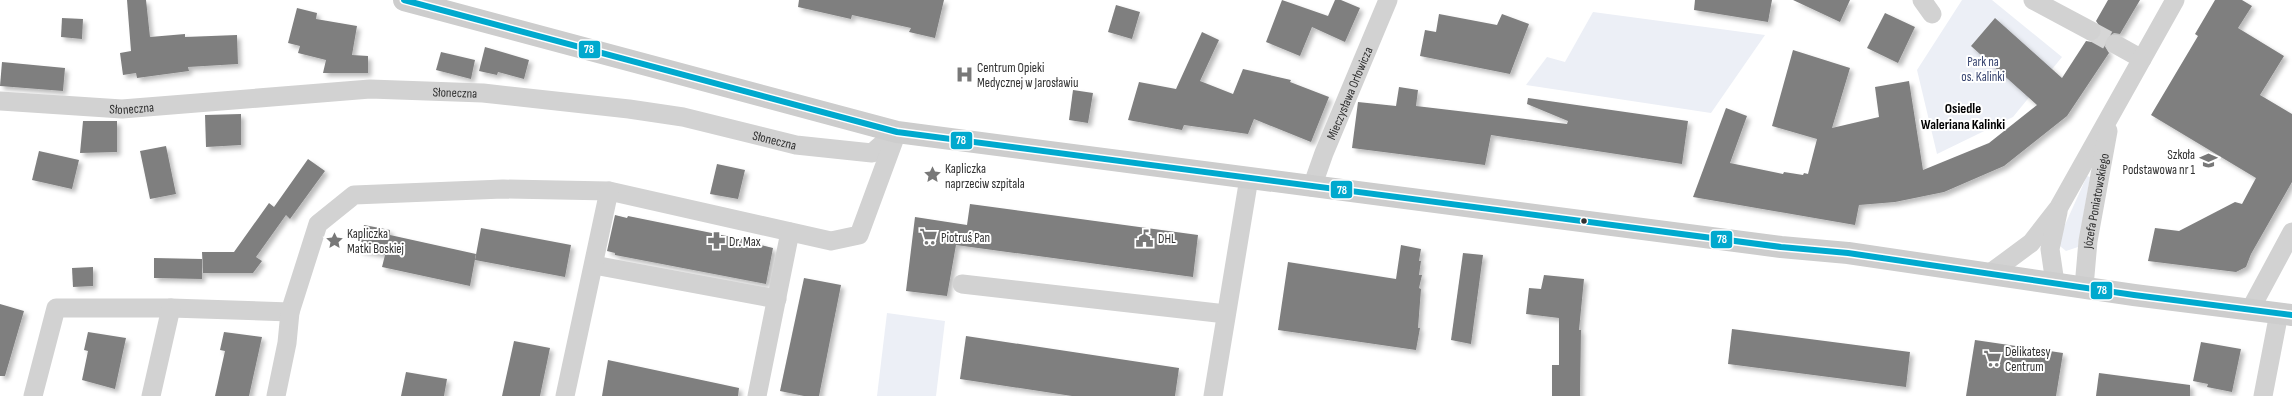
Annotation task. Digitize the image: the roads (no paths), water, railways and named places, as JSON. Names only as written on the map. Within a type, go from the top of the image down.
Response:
[{"type":"street","points":[[404,0],[435,4],[897,132],[1781,247],[1848,253],[1989,274],[2286,314],[2263,396]]},
{"type":"street","name":"Mieczysława Orłowicza","points":[[1312,187],[1324,152],[1388,0]]},
{"type":"street","points":[[2033,0],[2091,31]]},
{"type":"street","name":"Józefa Poniatowskiego","points":[[2059,207],[2175,0]]},
{"type":"street","points":[[2115,44],[2142,59]]},
{"type":"street","name":"Słoneczna","points":[[0,101],[122,109],[370,89],[475,93],[629,109],[683,117],[796,146],[872,153],[897,132]]},
{"type":"street","name":"Józefa Poniatowskiego","points":[[2084,287],[2095,196],[2111,115]]},
{"type":"street","points":[[276,396],[287,343],[290,312],[318,224],[354,195],[503,189],[609,191],[832,241],[859,235],[897,132]]},
{"type":"street","points":[[1213,396],[1249,178]]},
{"type":"street","points":[[565,396],[609,191]]},
{"type":"street","points":[[1989,274],[2031,242],[2059,207]]},
{"type":"street","points":[[2055,283],[2051,267],[2050,249],[2059,207]]},
{"type":"street","points":[[757,396],[790,232]]},
{"type":"street","points":[[2250,310],[2292,232]]},
{"type":"street","points":[[594,264],[777,299]]},
{"type":"street","points":[[962,284],[1226,314]]},
{"type":"street","points":[[33,396],[56,308],[171,308],[290,312]]},
{"type":"street","points":[[151,396],[171,308]]},
{"type":"tunnel","points":[[2091,31],[2115,44]]},
{"type":"place","name":"Centrum Opieki Medycznej w Jarosławiu","points":[[964,74]]},
{"type":"place","name":"Szkoła Podstawowa nr 1","points":[[2208,161]]},
{"type":"place","name":"Kapliczka naprzeciw szpitala","points":[[932,175]]},
{"type":"place","name":"Piotruś Pan","points":[[928,237]]},
{"type":"place","name":"DHL","points":[[1145,238]]},
{"type":"place","name":"Kapliczka Matki Boskiej","points":[[334,240]]},
{"type":"place","name":"Dr. Max","points":[[716,241]]},
{"type":"place","name":"Delikatesy Centrum","points":[[1992,358]]},
{"type":"district","name":"Osiedle Waleriana Kalinki","points":[[1963,116]]},
{"type":"park label","name":"Park na os. Kalinki","points":[[1983,68]]}]
